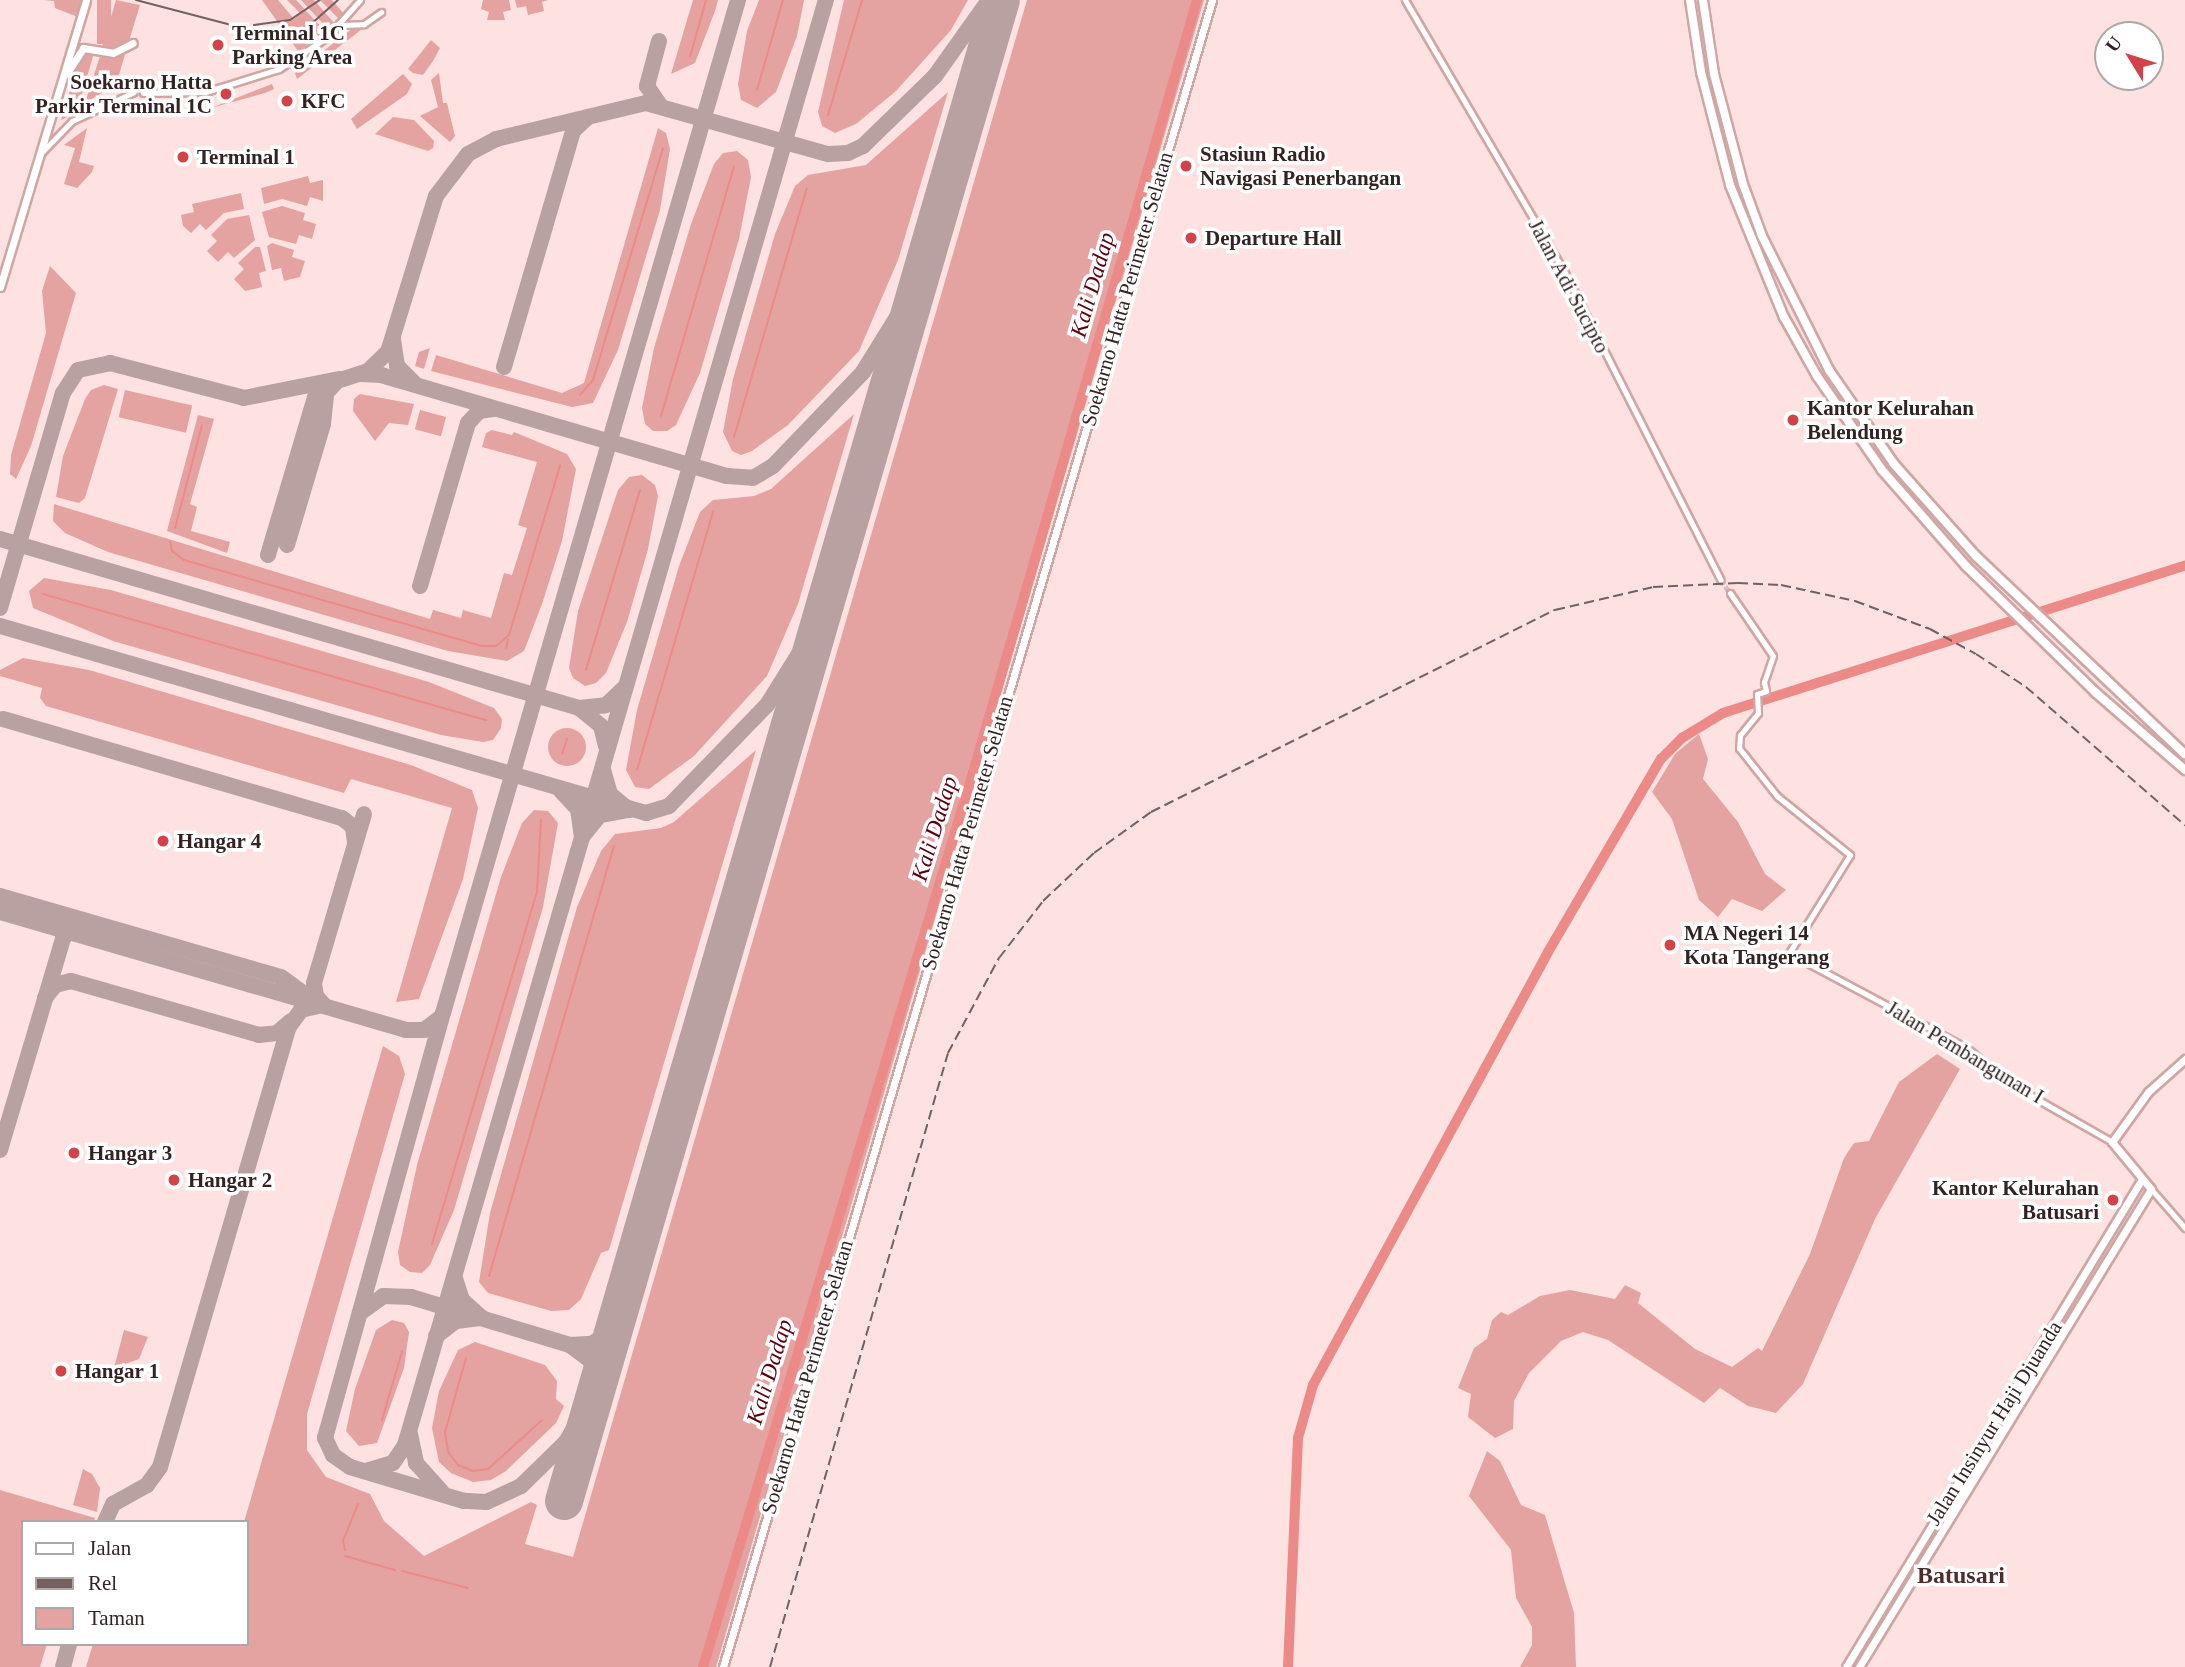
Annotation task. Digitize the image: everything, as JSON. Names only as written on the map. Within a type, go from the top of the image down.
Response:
[{"type":"highway","points":[[1689,0],[1714,133],[1749,238],[1784,317],[1817,376],[1882,470],[1965,566],[2033,632],[2185,770]]},
{"type":"highway","points":[[1703,0],[1728,134],[1762,236],[1796,310],[1829,370],[1894,464],[2018,597],[2185,754]]},
{"type":"main road","points":[[0,287],[86,0]]},
{"type":"main road","name":"Soekarno Hatta Perimeter Selatan","points":[[723,1667],[1212,0]]},
{"type":"main road","points":[[62,81],[81,50],[118,52],[132,43]]},
{"type":"main road","points":[[2112,1142],[2148,1092],[2185,1059]]},
{"type":"main road","name":"Jalan Pembangunan I","points":[[2112,1142],[2151,1189]]},
{"type":"main road","name":"Jalan Insinyur Haji Djuanda","points":[[1846,1667],[2142,1179]]},
{"type":"main road","name":"Jalan Insinyur Haji Djuanda","points":[[1858,1667],[2151,1189]]},
{"type":"main road","points":[[1888,1597],[1897,1602]]},
{"type":"street","points":[[143,93],[195,93],[255,79],[295,60],[340,25],[360,0]]},
{"type":"street","name":"Jalan Adi Sucipto","points":[[1405,0],[1564,273],[1721,580]]},
{"type":"street","points":[[340,25],[364,24],[381,12]]},
{"type":"street","points":[[40,156],[72,121],[134,92]]},
{"type":"street","name":"Jalan Pembangunan I","points":[[1730,593],[1773,656],[1764,682],[1766,691],[1757,695],[1758,713],[1738,739],[1739,748],[1777,796],[1850,855],[1788,953],[1967,1048],[2007,1082],[2112,1142]]},
{"type":"street","name":"Jalan Pembangunan I","points":[[2151,1189],[2185,1228]]},
{"type":"green space","points":[[43,0],[81,0],[78,17],[55,8],[54,1]]},
{"type":"green space","points":[[97,0],[111,0],[111,44],[97,44]]},
{"type":"green space","points":[[116,0],[140,5],[129,41],[116,50],[102,47]]},
{"type":"green space","points":[[262,0],[278,0],[294,19],[300,13],[287,0],[296,0],[325,31],[318,36],[311,27],[304,30],[308,44],[298,51]]},
{"type":"green space","points":[[301,0],[314,0],[335,24],[328,29]]},
{"type":"green space","points":[[320,0],[332,0],[345,15],[339,19]]},
{"type":"green space","points":[[483,0],[509,0],[511,10],[503,12],[505,20],[487,20],[489,12],[481,9]]},
{"type":"green space","points":[[515,0],[548,0],[542,2],[544,11],[528,15],[526,6],[517,8]]},
{"type":"green space","points":[[693,0],[718,0],[695,63],[671,74]]},
{"type":"green space","points":[[759,0],[804,0],[797,36],[776,92],[757,108],[741,100],[738,84],[747,31]]},
{"type":"green space","points":[[844,0],[968,0],[951,30],[896,91],[856,124],[835,133],[822,126],[818,112]]},
{"type":"green space","points":[[1027,0],[1204,0],[716,1667],[86,1667],[92,1646],[248,1646],[248,1520],[245,1520],[383,1046],[399,1056],[405,1074],[307,1414],[307,1450],[326,1477],[370,1494],[384,1521],[424,1556],[531,1502],[537,1505],[525,1544],[573,1557]]},
{"type":"green space","points":[[353,28],[361,30],[297,79],[295,73]]},
{"type":"green space","points":[[431,40],[440,48],[433,61],[423,75],[413,73],[408,69]]},
{"type":"green space","points":[[82,51],[94,53],[79,104],[84,106],[100,56],[126,51],[116,85],[90,100],[89,108],[61,120]]},
{"type":"green space","points":[[439,73],[443,103],[447,103],[455,136],[450,142],[420,116],[438,107],[431,80]]},
{"type":"green space","points":[[403,74],[412,84],[407,94],[357,129],[351,119]]},
{"type":"green space","points":[[272,84],[274,89],[265,93],[211,108]]},
{"type":"green space","points":[[948,92],[898,260],[859,351],[788,425],[752,451],[741,455],[732,451],[723,432],[733,379],[775,234],[795,186],[808,175],[866,165]]},
{"type":"green space","points":[[393,117],[414,120],[434,141],[433,148],[428,151],[375,134]]},
{"type":"green space","points":[[87,128],[79,162],[94,166],[77,188],[64,184],[75,148],[64,145]]},
{"type":"green space","points":[[658,128],[666,133],[670,149],[660,210],[618,350],[593,403],[572,407],[431,371],[436,355],[562,393],[584,383]]},
{"type":"green space","points":[[737,151],[748,160],[751,177],[739,239],[700,373],[676,425],[667,431],[653,431],[645,424],[642,408],[654,348],[691,224],[714,164],[723,153]]},
{"type":"green space","points":[[308,176],[310,183],[323,180],[323,201],[310,197],[307,206],[282,199],[264,204],[261,188]]},
{"type":"green space","points":[[241,193],[244,209],[224,213],[206,230],[200,224],[191,233],[183,226],[181,215],[194,212],[192,204]]},
{"type":"green space","points":[[282,206],[305,213],[303,220],[316,224],[312,239],[299,235],[296,244],[269,237],[262,212]]},
{"type":"green space","points":[[249,215],[255,240],[234,258],[228,252],[218,262],[207,251],[217,241],[211,235],[227,219]]},
{"type":"green space","points":[[272,243],[294,250],[292,257],[305,261],[300,277],[284,281],[281,268],[272,270],[267,246]]},
{"type":"green space","points":[[255,247],[260,247],[266,271],[259,273],[262,287],[245,291],[234,279],[244,269],[238,263]]},
{"type":"green space","points":[[50,266],[76,293],[31,446],[16,479],[10,474],[11,455],[46,333],[42,291]]},
{"type":"green space","points":[[430,348],[424,369],[415,366],[419,352]]},
{"type":"green space","points":[[104,385],[118,389],[85,498],[79,503],[56,497],[63,456],[85,399],[91,390]]},
{"type":"green space","points":[[125,390],[192,406],[186,433],[119,417]]},
{"type":"green space","points":[[360,394],[414,404],[408,425],[389,423],[375,441],[353,411],[354,399]]},
{"type":"green space","points":[[420,410],[446,417],[441,436],[415,429]]},
{"type":"green space","points":[[854,414],[798,604],[767,676],[694,756],[649,789],[635,787],[626,770],[637,710],[679,566],[700,512],[713,500],[754,496],[771,489]]},
{"type":"green space","points":[[198,415],[214,419],[190,504],[197,507],[191,531],[230,542],[227,553],[167,531]]},
{"type":"green space","points":[[492,430],[512,435],[514,432],[567,454],[576,469],[562,541],[542,604],[524,651],[507,661],[448,651],[108,552],[65,533],[53,521],[54,504],[430,619],[433,610],[461,618],[463,610],[491,618],[504,573],[512,575],[527,528],[518,525],[537,462],[482,447],[486,433]]},
{"type":"green space","points":[[642,475],[655,485],[658,496],[648,549],[627,622],[606,673],[596,683],[585,686],[573,678],[569,668],[578,611],[618,490],[629,477]]},
{"type":"green space","points":[[44,578],[111,590],[429,682],[494,708],[502,719],[501,728],[493,740],[483,742],[441,735],[113,641],[33,608],[29,591]]},
{"type":"green space","points":[[23,658],[89,670],[411,765],[472,790],[478,808],[463,879],[419,999],[396,1002],[452,808],[351,779],[344,793],[46,706],[40,698],[42,688],[0,676],[0,670]]},
{"type":"green space","points":[[567,728],[581,733],[586,747],[581,761],[567,766],[553,761],[548,747],[553,733]]},
{"type":"green space","points":[[1699,734],[1708,759],[1703,779],[1738,822],[1765,874],[1786,890],[1762,911],[1732,899],[1718,917],[1699,900],[1672,819],[1652,792],[1675,754]]},
{"type":"green space","points":[[756,750],[609,1250],[601,1253],[581,1299],[569,1310],[551,1311],[488,1293],[479,1282],[490,1213],[577,907],[601,851],[615,834],[661,828],[674,822]]},
{"type":"green space","points":[[534,810],[548,811],[558,823],[543,907],[454,1210],[430,1265],[422,1273],[410,1272],[400,1265],[398,1252],[417,1165],[501,877],[522,823]]},
{"type":"green space","points":[[1937,1054],[1960,1069],[1875,1219],[1803,1384],[1776,1413],[1748,1406],[1720,1388],[1704,1403],[1608,1340],[1583,1332],[1561,1341],[1529,1373],[1514,1401],[1513,1429],[1495,1438],[1468,1417],[1471,1394],[1458,1388],[1474,1348],[1487,1339],[1492,1320],[1501,1312],[1508,1315],[1540,1296],[1570,1290],[1615,1299],[1625,1285],[1641,1293],[1638,1303],[1695,1349],[1732,1367],[1758,1348],[1762,1351],[1810,1254],[1844,1158],[1854,1143],[1869,1141],[1899,1082]]},
{"type":"green space","points":[[392,1320],[404,1323],[409,1332],[404,1368],[377,1443],[359,1446],[346,1431],[355,1389],[376,1330]]},
{"type":"green space","points":[[124,1330],[148,1337],[139,1359],[114,1368]]},
{"type":"green space","points":[[475,1342],[545,1365],[557,1381],[556,1399],[564,1406],[556,1423],[506,1471],[491,1480],[473,1482],[451,1473],[439,1462],[432,1428],[439,1391],[458,1350]]},
{"type":"green space","points":[[1487,1451],[1500,1461],[1521,1505],[1545,1515],[1574,1613],[1576,1667],[1520,1667],[1532,1645],[1532,1627],[1516,1598],[1511,1550],[1469,1496]]},
{"type":"green space","points":[[83,1469],[92,1474],[100,1488],[97,1512],[73,1505]]},
{"type":"green space","points":[[0,1490],[95,1518],[21,1520],[21,1646],[46,1646],[40,1667],[0,1667]]},
{"type":"waterway","points":[[690,57],[706,0]]},
{"type":"waterway","points":[[757,90],[783,0]]},
{"type":"waterway","points":[[828,115],[862,0]]},
{"type":"waterway","name":"Kali Dadap","points":[[703,1667],[972,776],[1197,0]]},
{"type":"waterway","points":[[580,395],[593,380],[663,148]]},
{"type":"waterway","points":[[661,416],[734,166]]},
{"type":"waterway","points":[[734,437],[807,188]]},
{"type":"waterway","points":[[175,528],[202,425]]},
{"type":"waterway","points":[[170,542],[172,551],[184,560],[482,646],[496,646],[509,635],[560,466]]},
{"type":"waterway","points":[[586,670],[640,490]]},
{"type":"waterway","points":[[637,770],[713,511]]},
{"type":"waterway","points":[[1288,1667],[1298,1438],[1313,1385],[1548,952],[1661,759],[1682,738],[1723,713],[2185,566]]},
{"type":"waterway","points":[[43,594],[486,720]]},
{"type":"waterway","points":[[506,648],[508,639]]},
{"type":"waterway","points":[[562,754],[567,739]]},
{"type":"waterway","points":[[432,1244],[537,891],[541,820]]},
{"type":"waterway","points":[[489,1276],[614,846]]},
{"type":"waterway","points":[[382,1420],[402,1351]]},
{"type":"waterway","points":[[466,1358],[445,1432],[448,1452],[458,1465],[473,1471],[488,1469],[542,1420]]},
{"type":"waterway","points":[[345,1550],[343,1541],[358,1504]]},
{"type":"waterway","points":[[345,1556],[395,1570]]},
{"type":"waterway","points":[[402,1571],[468,1588]]},
{"type":"taxiway","points":[[594,1394],[566,1442],[521,1486],[486,1502],[464,1501],[350,1467],[333,1455],[325,1438],[443,1013],[738,0]]},
{"type":"taxiway","points":[[366,1471],[393,1463],[405,1445],[826,0]]},
{"type":"taxiway","points":[[287,545],[323,424],[326,393],[337,381],[368,371],[388,352],[436,196],[468,154],[496,139],[646,103],[828,154],[848,153],[863,146],[935,76],[989,0]]},
{"type":"taxiway","points":[[659,41],[647,86],[660,105]]},
{"type":"taxiway","points":[[504,367],[573,131],[588,117]]},
{"type":"taxiway","points":[[361,374],[381,375],[727,476],[753,478],[773,466],[863,372],[908,299],[932,239]]},
{"type":"taxiway","points":[[393,340],[397,366],[414,383]]},
{"type":"taxiway","points":[[0,608],[63,393],[78,370],[110,363],[244,398],[339,379]]},
{"type":"taxiway","points":[[268,555],[315,397]]},
{"type":"taxiway","points":[[420,586],[468,423],[479,411],[493,409]]},
{"type":"taxiway","points":[[0,539],[579,708],[606,705],[624,688]]},
{"type":"taxiway","points":[[0,626],[646,813],[669,806],[767,705],[802,649],[831,581]]},
{"type":"taxiway","points":[[579,708],[601,726],[606,746]]},
{"type":"taxiway","points":[[3,719],[342,818],[353,827],[355,843]]},
{"type":"taxiway","points":[[561,791],[578,809],[582,837],[600,815],[629,810],[610,794],[603,769]]},
{"type":"taxiway","points":[[324,1005],[316,996],[314,983],[364,814]]},
{"type":"taxiway","points":[[0,896],[281,977],[311,999]]},
{"type":"taxiway","points":[[0,912],[406,1030],[424,1030],[441,1017]]},
{"type":"taxiway","points":[[0,1150],[63,938],[75,926]]},
{"type":"taxiway","points":[[45,998],[55,985],[71,981],[259,1035],[277,1033],[291,1021]]},
{"type":"taxiway","points":[[106,1520],[113,1504],[147,1485],[160,1467],[288,1028],[301,1010],[323,1005]]},
{"type":"taxiway","points":[[436,1336],[456,1321],[482,1318],[462,1300],[454,1276]]},
{"type":"taxiway","points":[[360,1313],[383,1296],[411,1297],[570,1345],[590,1360],[599,1380]]},
{"type":"taxiway","points":[[570,1345],[592,1344],[614,1328]]},
{"type":"taxiway","points":[[410,1434],[416,1463],[441,1491]]},
{"type":"taxiway","points":[[63,1667],[68,1646]]},
{"type":"runway","points":[[564,1501],[1001,0]]},
{"type":"tunnel","points":[[1721,580],[1730,593]]},
{"type":"tram line","points":[[136,0],[269,35],[309,26],[338,0]]},
{"type":"tram line","points":[[254,25],[290,20],[320,0]]},
{"type":"railway","points":[[770,1667],[948,1053],[999,958],[1043,901],[1094,853],[1151,812],[1555,610],[1653,587],[1738,583],[1781,585],[1855,601],[1930,629],[1976,654],[2026,687],[2185,825]]},
{"type":"place","name":"Terminal 1C Parking Area","points":[[218,45]]},
{"type":"place","name":"Soekarno Hatta Parkir Terminal 1C","points":[[226,94]]},
{"type":"place","name":"KFC","points":[[287,101]]},
{"type":"place","name":"Terminal 1","points":[[183,157]]},
{"type":"place","name":"Stasiun Radio Navigasi Penerbangan","points":[[1186,166]]},
{"type":"place","name":"Departure Hall","points":[[1191,238]]},
{"type":"place","name":"Kantor Kelurahan Belendung","points":[[1793,420]]},
{"type":"place","name":"Hangar 4","points":[[163,841]]},
{"type":"place","name":"MA Negeri 14 Kota Tangerang","points":[[1670,945]]},
{"type":"place","name":"Hangar 3","points":[[74,1153]]},
{"type":"place","name":"Hangar 2","points":[[174,1180]]},
{"type":"place","name":"Kantor Kelurahan Batusari","points":[[2113,1200]]},
{"type":"place","name":"Hangar 1","points":[[61,1371]]},
{"type":"district","name":"Batusari","points":[[1961,1576]]}]
